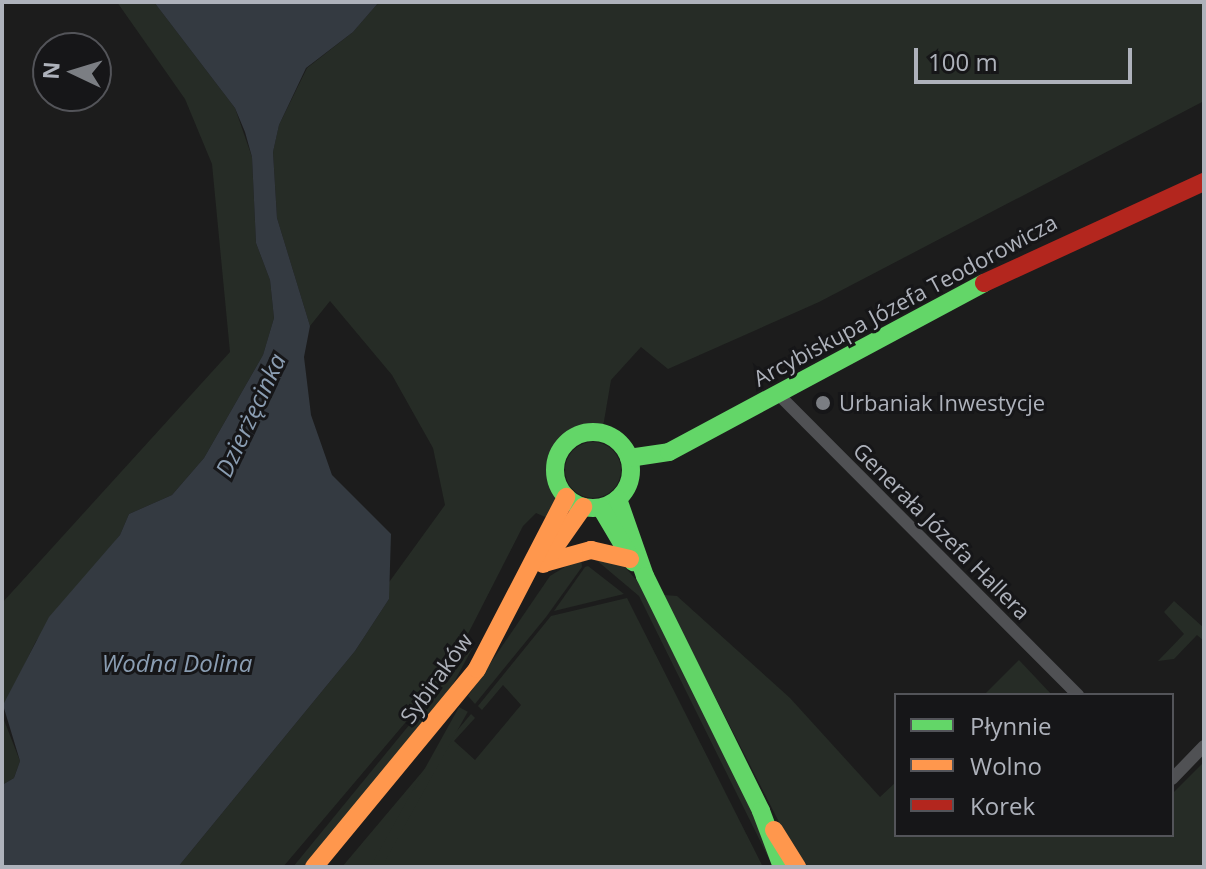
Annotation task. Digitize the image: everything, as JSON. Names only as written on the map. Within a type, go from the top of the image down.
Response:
[{"type":"street","name":"Arcybiskupa Józefa Teodorowicza","points":[[629,458],[669,452],[1043,251],[1204,182]]},
{"type":"street","name":"Generała Józefa Hallera","points":[[779,395],[1076,693]]},
{"type":"street","points":[[500,630],[544,563],[592,508],[618,499],[628,484],[629,458],[603,434],[576,436],[555,464],[566,497],[592,508],[645,576]]},
{"type":"street","name":"Sybiraków","points":[[314,867],[457,696],[500,630],[566,497]]},
{"type":"street","points":[[618,499],[645,576],[761,811],[782,867]]},
{"type":"street","points":[[544,563],[591,550],[630,559]]},
{"type":"street","points":[[1174,777],[1204,746]]},
{"type":"street","points":[[761,811],[797,867]]},
{"type":"shaded area","name":"Wodna Dolina","points":[[117,2],[154,2],[235,108],[252,157],[256,243],[270,280],[274,318],[263,355],[204,458],[172,495],[129,514],[120,535],[36,641],[2,711],[2,603],[230,352],[212,164],[185,99]]},
{"type":"shaded area","points":[[379,2],[1204,2],[1204,101],[819,302],[668,369],[641,347],[611,380],[603,427],[577,429],[558,444],[550,469],[556,504],[550,519],[536,513],[523,526],[449,671],[283,867],[178,867],[355,651],[389,599],[387,585],[445,505],[433,448],[392,375],[330,301],[310,326],[277,218],[273,152],[279,125],[307,68],[353,32]]},
{"type":"shaded area","points":[[593,442],[613,450],[621,470],[613,490],[593,498],[573,490],[565,470],[573,450]]},
{"type":"shaded area","points":[[581,557],[582,567],[546,617],[475,704],[468,696],[550,576]]},
{"type":"shaded area","points":[[595,559],[623,565],[640,584],[762,831],[773,867],[639,596]]},
{"type":"shaded area","points":[[588,566],[624,594],[554,611],[585,567]]},
{"type":"shaded area","points":[[663,595],[677,596],[790,698],[880,797],[894,784],[894,837],[1174,837],[1174,792],[1204,762],[1204,867],[802,867]]},
{"type":"shaded area","points":[[627,598],[763,867],[342,867],[471,714],[475,718],[454,741],[475,760],[521,705],[503,685],[482,710],[478,706],[551,616]]},
{"type":"shaded area","points":[[1174,601],[1204,628],[1204,641],[1197,635],[1174,659],[1158,661],[1184,634],[1164,612]]},
{"type":"shaded area","points":[[473,647],[446,697],[303,867],[293,867]]},
{"type":"shaded area","points":[[1019,660],[1050,693],[986,693]]},
{"type":"shaded area","points":[[459,707],[468,712],[382,867],[370,867]]},
{"type":"shaded area","points":[[2,715],[20,761],[14,778],[2,785]]},
{"type":"water","name":"Wodna Dolina","points":[[154,2],[379,2],[353,32],[306,68],[279,125],[273,152],[277,218],[310,326],[304,357],[311,415],[332,475],[391,534],[389,599],[355,651],[178,867],[2,867],[2,785],[14,778],[20,761],[3,705],[49,617],[120,535],[129,514],[172,495],[204,458],[263,355],[274,318],[270,280],[256,243],[252,157],[245,132],[235,108]]},
{"type":"traffic: fast","points":[[629,458],[669,452],[984,283]]},
{"type":"traffic: fast","points":[[593,432],[608,435],[620,443],[628,455],[631,470],[628,485],[620,497],[608,505],[593,508],[578,505],[566,497],[558,485],[555,470],[558,455],[566,443],[578,435],[593,432]]},
{"type":"traffic: fast","points":[[618,499],[645,576],[761,811],[782,867]]},
{"type":"traffic: fast","points":[[601,508],[633,562]]},
{"type":"traffic: slow","points":[[314,867],[477,669],[566,497]]},
{"type":"traffic: slow","points":[[543,564],[583,507]]},
{"type":"traffic: slow","points":[[544,563],[591,550],[630,559]]},
{"type":"traffic: slow","points":[[774,830],[797,867]]},
{"type":"traffic: jam","points":[[984,283],[1204,182]]},
{"type":"place","name":"Urbaniak Inwestycje","points":[[823,403]]},
{"type":"water label","name":"Dzierżęcinka","points":[[250,415]]}]
